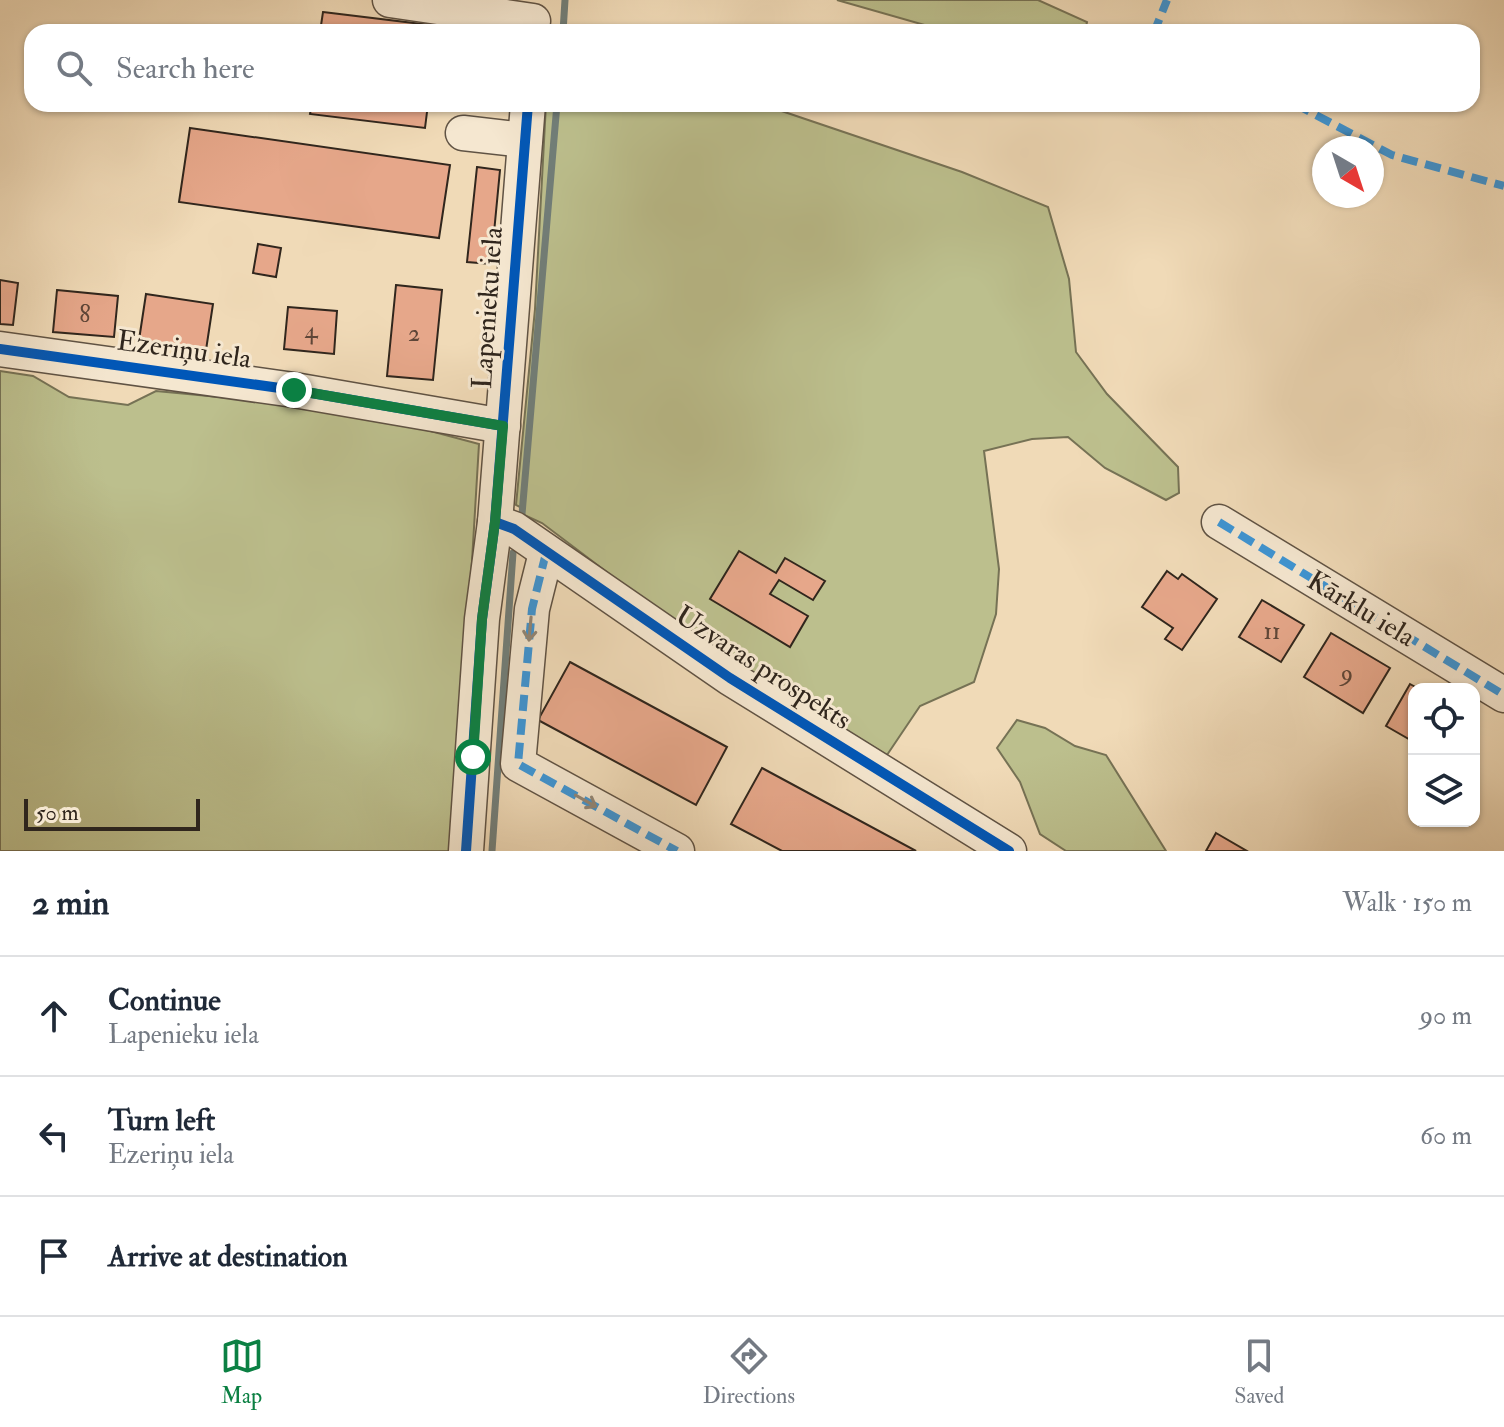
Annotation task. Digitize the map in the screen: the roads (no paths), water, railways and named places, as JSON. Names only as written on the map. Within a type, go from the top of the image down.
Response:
[{"type":"street","points":[[390,0],[533,18]]},
{"type":"street","name":"Lapenieku iela","points":[[466,851],[482,619],[495,522],[527,112]]},
{"type":"street","points":[[463,133],[525,140]]},
{"type":"street","name":"Ezeriņu iela","points":[[0,349],[294,390],[503,426]]},
{"type":"street","name":"Uzvaras prospekts","points":[[495,522],[514,529],[730,678],[1009,851]]},
{"type":"street","name":"Kārklu iela","points":[[1219,522],[1504,695]]},
{"type":"street","points":[[546,553],[532,609],[518,764],[677,851]]},
{"type":"waterway","points":[[564,24],[565,0]]},
{"type":"waterway","points":[[522,514],[556,112]]},
{"type":"waterway","points":[[492,851],[513,553]]}]
